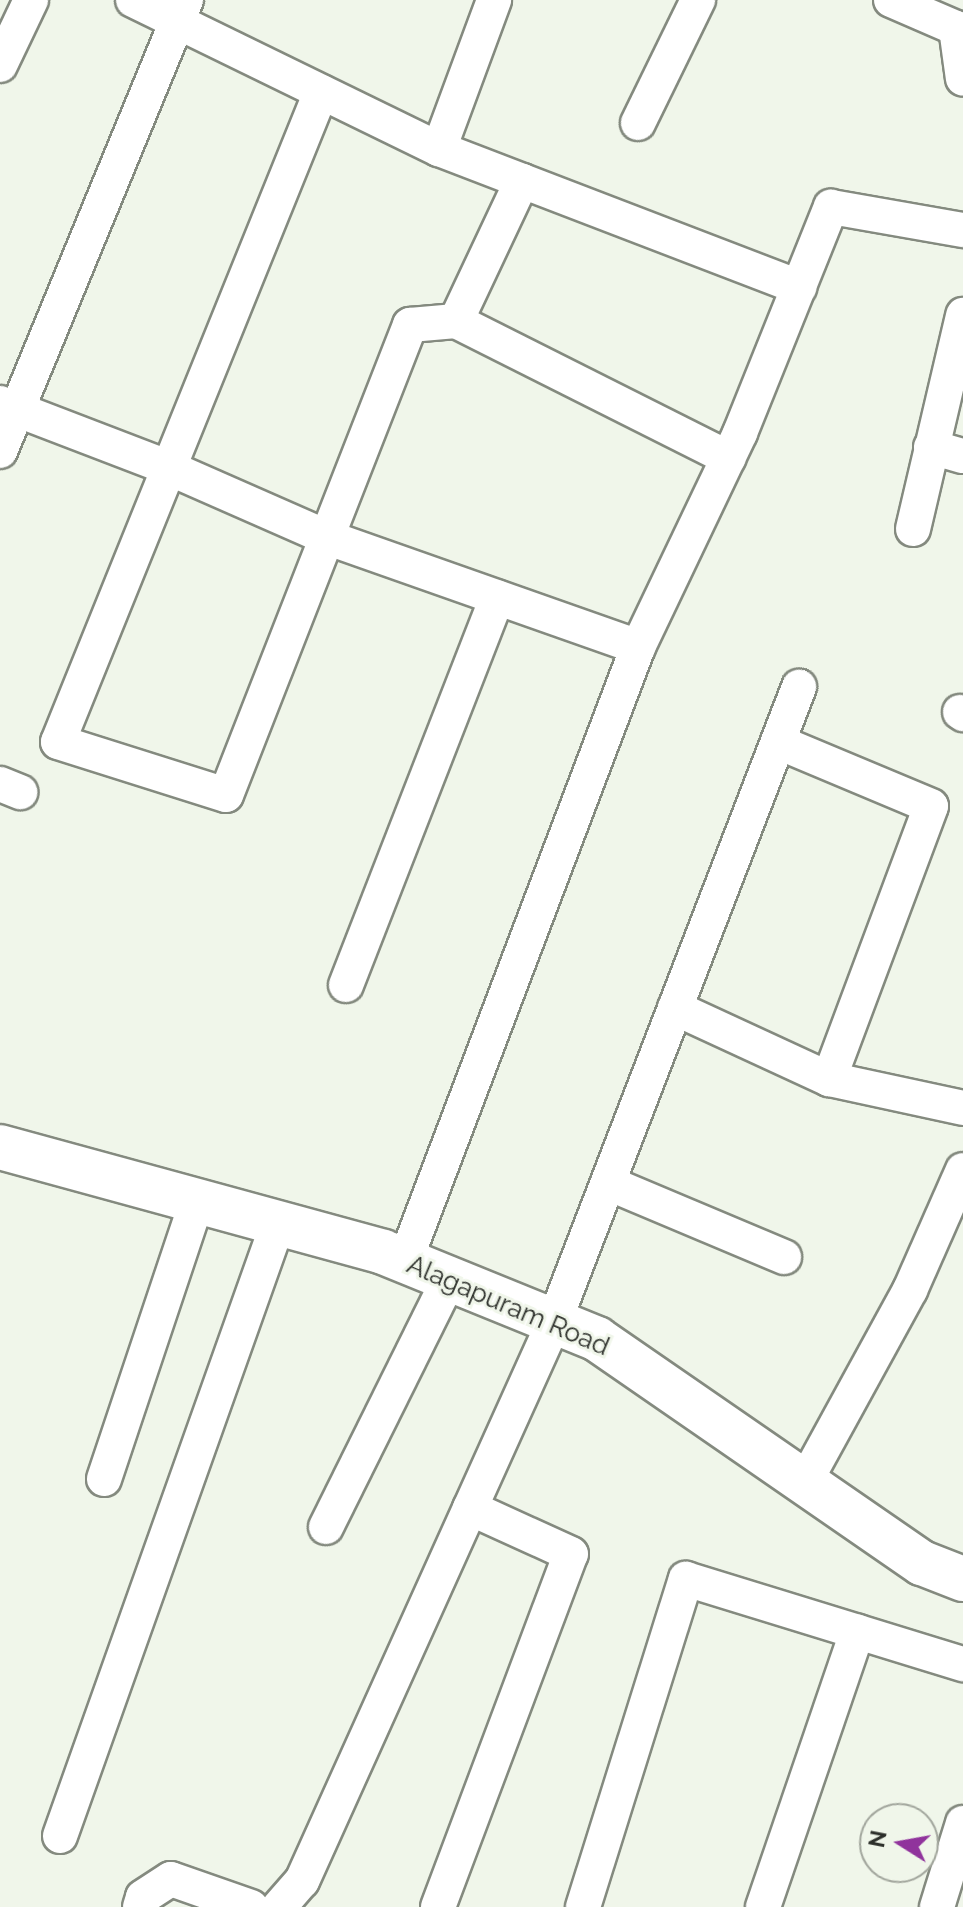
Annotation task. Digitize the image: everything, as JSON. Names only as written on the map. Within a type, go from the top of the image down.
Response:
[{"type":"main road","name":"Alagapuram Road","points":[[0,1147],[405,1261],[597,1339],[806,1480],[922,1563],[963,1579]]},
{"type":"street","points":[[0,65],[31,0]]},
{"type":"street","points":[[133,0],[181,11],[321,92],[439,149],[799,287]]},
{"type":"street","points":[[439,149],[494,0]]},
{"type":"street","points":[[638,123],[698,0]]},
{"type":"street","points":[[891,0],[959,14],[963,79]]},
{"type":"street","points":[[0,451],[8,406],[181,11]]},
{"type":"street","points":[[321,92],[58,742],[226,795],[410,325],[456,321],[728,458]]},
{"type":"street","points":[[456,321],[522,181]]},
{"type":"street","points":[[405,1261],[638,647],[728,458],[831,207],[963,230]]},
{"type":"street","points":[[913,529],[947,452],[963,315]]},
{"type":"street","points":[[8,406],[169,468],[326,537],[638,647]]},
{"type":"street","points":[[346,985],[497,597]]},
{"type":"street","points":[[279,1907],[302,1881],[554,1322],[799,687]]},
{"type":"street","points":[[778,742],[931,806],[829,1079]]},
{"type":"street","points":[[675,1008],[829,1079],[963,1108]]},
{"type":"street","points":[[806,1480],[910,1290],[963,1170]]},
{"type":"street","points":[[608,1183],[784,1257]]},
{"type":"street","points":[[104,1479],[197,1201]]},
{"type":"street","points":[[60,1836],[278,1223]]},
{"type":"street","points":[[326,1527],[449,1279]]},
{"type":"street","points":[[438,1907],[571,1554],[470,1508]]},
{"type":"street","points":[[583,1907],[686,1579],[963,1664]]},
{"type":"street","points":[[763,1907],[857,1632]]},
{"type":"street","points":[[937,1907],[963,1823]]},
{"type":"street","points":[[140,1907],[143,1897],[171,1879],[251,1907]]}]
